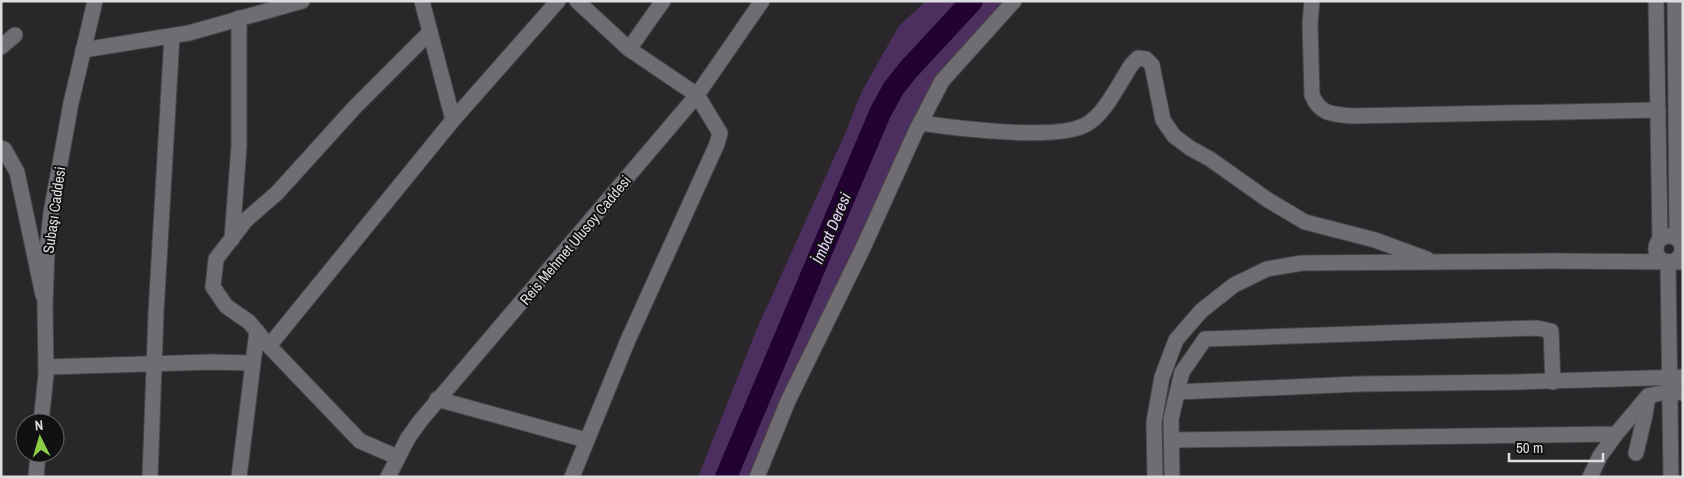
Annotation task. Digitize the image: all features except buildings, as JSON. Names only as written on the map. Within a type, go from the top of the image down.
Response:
[{"type":"street","name":"Subaşı Caddesi","points":[[42,413],[46,366],[45,304],[47,251],[51,213],[71,103],[94,1]]},
{"type":"street","points":[[83,50],[189,33],[302,1]]},
{"type":"street","points":[[422,1],[453,120]]},
{"type":"street","points":[[269,346],[453,120],[558,1]]},
{"type":"street","points":[[572,477],[628,340],[717,144],[720,133],[697,95],[629,50],[577,1]]},
{"type":"street","points":[[629,50],[663,1]]},
{"type":"street","name":"Reis Mehmet Ulusoy Caddesi","points":[[388,477],[408,438],[438,399],[697,95],[762,1]]},
{"type":"street","points":[[757,477],[788,401],[863,248],[920,123],[942,81],[1014,1]]},
{"type":"street","points":[[1312,1],[1310,23],[1312,95],[1316,106],[1329,114],[1352,116],[1658,110]]},
{"type":"street","points":[[1656,1],[1660,239],[1656,246],[1656,251],[1660,259],[1676,262]]},
{"type":"street","points":[[1671,477],[1677,385],[1676,262],[1682,253],[1680,238],[1674,1]]},
{"type":"street","points":[[232,239],[239,146],[239,18]]},
{"type":"street","points":[[397,457],[360,441],[269,346],[249,322],[226,306],[213,287],[216,259],[246,220],[277,193],[354,108],[430,32]]},
{"type":"street","points":[[1,47],[15,36]]},
{"type":"street","points":[[150,477],[156,313],[172,36]]},
{"type":"street","points":[[920,123],[1039,133],[1070,130],[1085,125],[1099,115],[1132,64],[1138,58],[1146,59],[1152,65],[1163,120],[1174,136],[1190,148],[1210,159],[1268,200],[1305,222],[1375,240],[1438,263]]},
{"type":"street","points":[[1,148],[4,149],[17,172],[45,304]]},
{"type":"street","points":[[1660,239],[1669,236],[1680,238]]},
{"type":"street","points":[[1155,477],[1154,422],[1162,377],[1176,340],[1200,311],[1234,285],[1267,269],[1302,263],[1676,262]]},
{"type":"street","points":[[1172,477],[1171,419],[1182,372],[1205,339],[1537,328],[1551,331],[1553,382]]},
{"type":"street","points":[[239,477],[257,332]]},
{"type":"street","points":[[46,366],[211,362],[252,363]]},
{"type":"street","points":[[1178,392],[1358,384],[1553,382],[1642,378],[1677,385]]},
{"type":"street","points":[[1636,453],[1648,396],[1648,386],[1642,378]]},
{"type":"street","points":[[1590,477],[1600,456],[1648,396],[1677,385]]},
{"type":"street","points":[[438,399],[586,440]]},
{"type":"street","points":[[1172,440],[1616,434]]},
{"type":"street","points":[[36,477],[37,463]]},
{"type":"shaded area","points":[[926,1],[1003,1],[945,67],[929,91],[758,453],[750,477],[698,477],[756,331],[844,136],[862,91],[899,26]]},
{"type":"waterway","name":"İmbat Deresi","points":[[726,477],[880,113],[893,89],[908,70],[972,1]]}]
